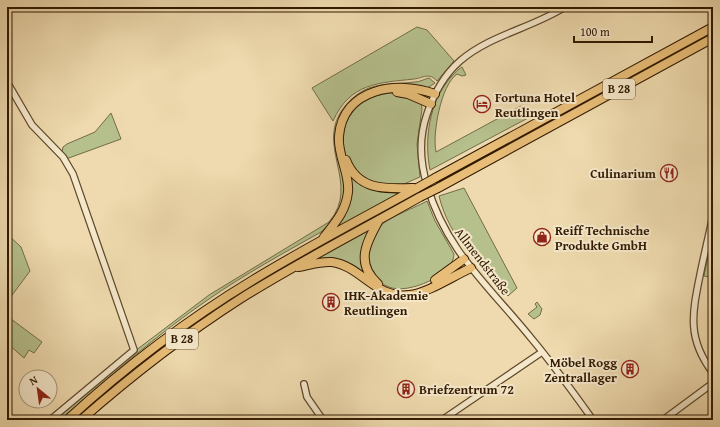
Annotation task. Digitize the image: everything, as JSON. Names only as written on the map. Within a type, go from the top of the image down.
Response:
[{"type":"highway","name":"B 28","points":[[68,420],[123,372],[192,320],[253,279],[713,27]]},
{"type":"highway","name":"B 28","points":[[81,420],[134,375],[181,339],[235,303],[292,268],[713,38]]},
{"type":"highway","points":[[320,241],[343,212],[346,202],[348,182],[339,145],[339,135],[342,121],[350,108],[364,96],[382,89],[409,88],[435,94]]},
{"type":"highway","points":[[417,188],[385,189],[365,183],[351,170],[346,162],[342,144],[342,136],[347,118],[352,110],[359,103],[374,95],[399,92],[431,104]]},
{"type":"highway","points":[[379,220],[365,244],[365,264],[372,278],[388,290],[404,292],[417,289],[441,276],[464,259]]},
{"type":"highway","points":[[292,268],[322,262],[337,263],[350,268],[384,292],[399,296],[419,292],[471,268]]},
{"type":"street","name":"Allmendstraße","points":[[565,7],[546,18],[472,52],[451,71],[440,84],[431,104],[423,132],[422,145],[424,169],[432,201],[439,220],[464,259],[542,352],[593,420]]},
{"type":"street","points":[[7,82],[34,128],[63,157],[73,174],[134,350],[50,420]]},
{"type":"street","points":[[713,215],[692,318],[697,345],[713,373]]},
{"type":"street","points":[[442,420],[542,352]]},
{"type":"street","points":[[663,420],[713,383]]},
{"type":"street","points":[[304,384],[307,397],[323,420]]},
{"type":"green space","points":[[417,27],[427,30],[454,61],[437,81],[434,78],[426,76],[366,87],[348,99],[340,108],[333,121],[312,88]]},
{"type":"green space","points":[[462,67],[466,75],[462,76],[457,74],[451,80],[442,99],[435,134],[436,152],[521,106],[528,118],[430,170],[428,158],[428,134],[433,109],[444,87],[451,77]]},
{"type":"green space","points":[[429,78],[435,83],[427,88],[372,90],[339,125],[345,168],[344,196],[340,209],[332,221],[321,232],[236,281],[189,313],[133,357],[60,420],[54,420],[135,351],[209,295],[329,222],[338,207],[341,193],[334,135],[336,121],[345,106],[362,91],[375,86],[417,82]]},
{"type":"green space","points":[[390,93],[399,93],[421,103],[422,109],[417,144],[420,177],[394,187],[373,184],[358,175],[348,161],[343,144],[345,127],[353,111],[368,99]]},
{"type":"green space","points":[[111,113],[121,139],[66,159],[62,153],[63,147],[95,132]]},
{"type":"green space","points":[[349,174],[355,178],[404,191],[334,229],[338,224]]},
{"type":"green space","points":[[464,188],[517,288],[508,296],[476,262],[458,238],[444,211],[439,196]]},
{"type":"green space","points":[[427,201],[435,221],[454,254],[452,262],[447,269],[438,276],[418,286],[397,289],[389,287],[376,277],[367,263],[372,235],[382,224]]},
{"type":"green space","points":[[370,229],[364,245],[367,273],[365,275],[352,266],[332,259],[309,260]]},
{"type":"green space","points":[[7,234],[21,247],[30,271],[7,302]]},
{"type":"green space","points":[[712,237],[713,238],[713,278],[704,276]]},
{"type":"green space","points":[[537,302],[542,309],[540,315],[534,319],[528,314],[537,307],[535,304]]},
{"type":"green space","points":[[7,316],[42,342],[34,353],[29,350],[24,358],[7,343]]},
{"type":"place","name":"Fortuna Hotel Reutlingen","points":[[482,104]]},
{"type":"place","name":"Culinarium","points":[[669,173]]},
{"type":"place","name":"Reiff Technische Produkte GmbH","points":[[542,237]]},
{"type":"place","name":"IHK-Akademie Reutlingen","points":[[331,302]]},
{"type":"place","name":"Möbel Rogg Zentrallager","points":[[630,369]]},
{"type":"place","name":"Briefzentrum 72","points":[[406,389]]}]
